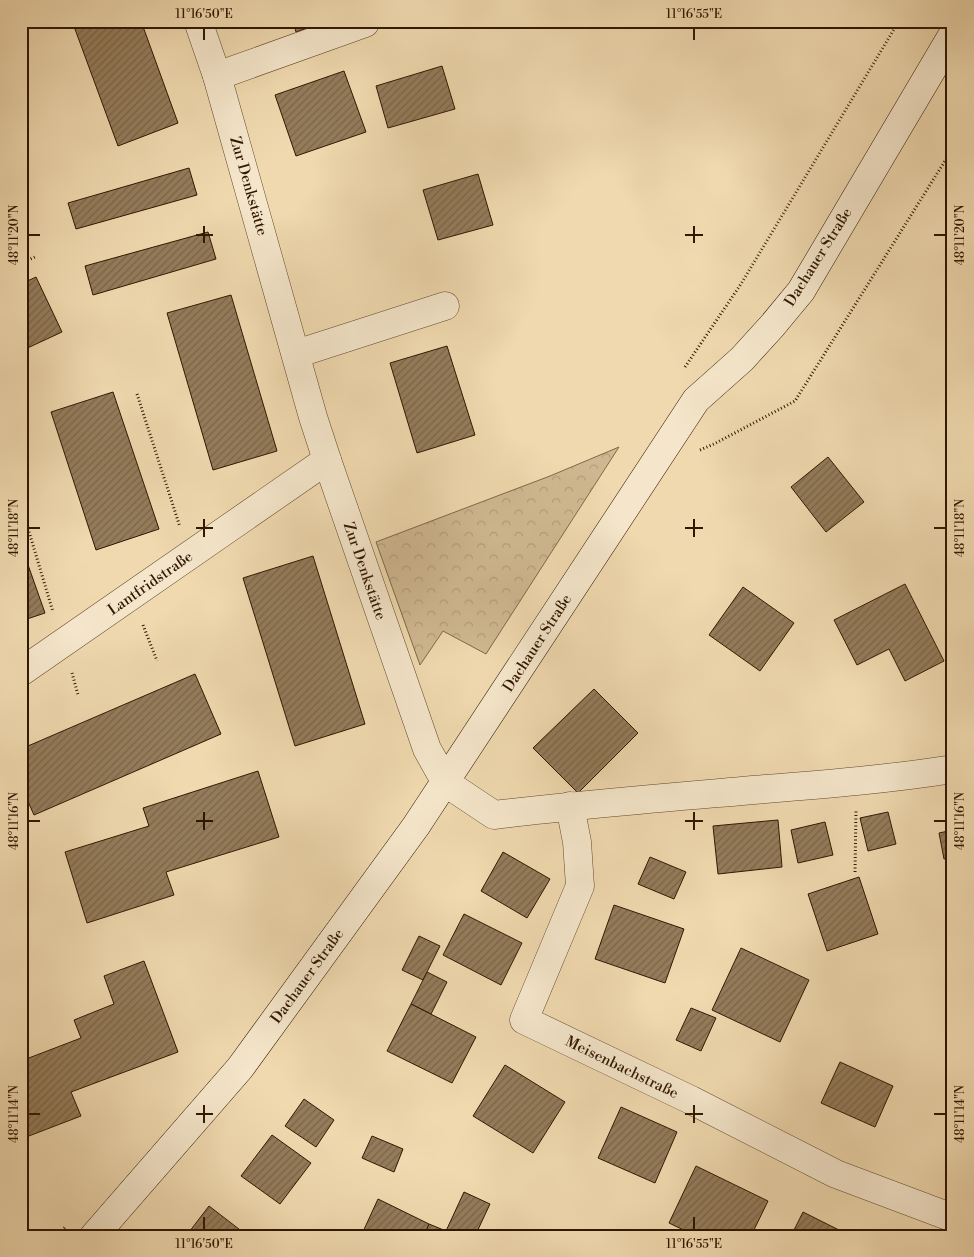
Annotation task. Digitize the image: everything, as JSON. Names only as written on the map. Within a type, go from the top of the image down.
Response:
[{"type":"street","name":"Zur Denkstätte","points":[[198,21],[217,76],[327,460],[427,749],[446,783]]},
{"type":"street","points":[[217,76],[365,23]]},
{"type":"street","name":"Dachauer Straße","points":[[94,1236],[240,1068],[416,826],[696,400],[748,352],[801,291],[953,34]]},
{"type":"street","points":[[296,354],[445,306]]},
{"type":"street","name":"Lantfridstraße","points":[[21,672],[327,460]]},
{"type":"street","points":[[446,783],[494,815],[570,806],[916,775],[953,769]]},
{"type":"street","name":"Meisenbachstraße","points":[[570,806],[577,842],[580,886],[524,1020],[836,1174],[953,1218]]},
{"type":"path","points":[[680,374],[741,284],[899,21]]},
{"type":"path","points":[[699,450],[795,401],[953,148]]},
{"type":"path","points":[[21,263],[35,257]]},
{"type":"path","points":[[137,394],[189,556]]},
{"type":"path","points":[[21,505],[62,644]]},
{"type":"path","points":[[132,595],[157,662]]},
{"type":"path","points":[[855,872],[856,781]]},
{"type":"path","points":[[57,1236],[68,1224]]},
{"type":"green space","points":[[619,447],[486,654],[443,631],[420,665],[376,542],[550,476]]},
{"type":"building","points":[[72,21],[141,21],[178,123],[118,146]]},
{"type":"building","points":[[293,21],[328,21],[296,32]]},
{"type":"building","points":[[442,66],[455,109],[388,128],[376,86]]},
{"type":"building","points":[[344,71],[366,132],[296,156],[275,95]]},
{"type":"building","points":[[189,168],[197,195],[76,229],[68,203]]},
{"type":"building","points":[[478,174],[493,225],[438,240],[423,190]]},
{"type":"building","points":[[208,232],[216,259],[93,295],[85,266]]},
{"type":"building","points":[[36,277],[62,332],[21,351],[21,284]]},
{"type":"building","points":[[231,295],[277,451],[213,470],[167,313]]},
{"type":"building","points":[[447,346],[475,435],[417,453],[390,363]]},
{"type":"building","points":[[113,392],[159,529],[96,550],[51,412]]},
{"type":"building","points":[[828,457],[864,502],[826,532],[791,487]]},
{"type":"building","points":[[21,545],[45,613],[21,621]]},
{"type":"building","points":[[313,556],[365,724],[295,746],[243,578]]},
{"type":"building","points":[[905,584],[944,661],[905,681],[889,649],[857,665],[834,620]]},
{"type":"building","points":[[743,587],[794,623],[760,671],[709,635]]},
{"type":"building","points":[[195,674],[221,734],[34,815],[21,786],[21,749]]},
{"type":"building","points":[[594,689],[638,733],[578,793],[533,748]]},
{"type":"building","points":[[258,771],[279,837],[166,872],[174,895],[87,923],[65,852],[149,826],[143,808]]},
{"type":"building","points":[[888,812],[896,844],[868,851],[860,818]]},
{"type":"building","points":[[778,820],[782,867],[718,874],[713,826]]},
{"type":"building","points":[[825,822],[833,855],[798,863],[791,830]]},
{"type":"building","points":[[953,830],[953,857],[944,859],[939,833]]},
{"type":"building","points":[[503,852],[550,879],[527,918],[481,891]]},
{"type":"building","points":[[650,857],[686,872],[674,899],[638,884]]},
{"type":"building","points":[[859,877],[878,934],[827,951],[808,894]]},
{"type":"building","points":[[614,905],[684,929],[665,983],[595,959]]},
{"type":"building","points":[[464,914],[522,943],[501,985],[443,955]]},
{"type":"building","points":[[419,936],[440,946],[423,980],[402,970]]},
{"type":"building","points":[[741,948],[809,980],[780,1042],[712,1010]]},
{"type":"building","points":[[144,961],[178,1052],[71,1092],[81,1116],[21,1139],[21,1061],[81,1038],[74,1020],[114,1004],[104,976]]},
{"type":"building","points":[[427,972],[447,982],[431,1014],[411,1004]]},
{"type":"building","points":[[411,1004],[476,1037],[452,1083],[387,1051]]},
{"type":"building","points":[[691,1008],[716,1018],[701,1051],[676,1040]]},
{"type":"building","points":[[840,1062],[893,1086],[875,1127],[821,1103]]},
{"type":"building","points":[[505,1065],[565,1102],[533,1153],[473,1116]]},
{"type":"building","points":[[304,1099],[334,1120],[316,1147],[285,1126]]},
{"type":"building","points":[[621,1107],[677,1132],[655,1183],[598,1158]]},
{"type":"building","points":[[272,1135],[311,1163],[280,1204],[241,1176]]},
{"type":"building","points":[[372,1136],[403,1149],[394,1172],[362,1158]]},
{"type":"building","points":[[696,1166],[768,1201],[751,1236],[696,1236],[669,1223]]},
{"type":"building","points":[[464,1192],[490,1204],[475,1236],[455,1236],[446,1231]]},
{"type":"building","points":[[378,1199],[429,1224],[424,1236],[361,1236]]},
{"type":"building","points":[[209,1206],[248,1236],[186,1236]]},
{"type":"building","points":[[803,1212],[851,1236],[791,1236]]},
{"type":"building","points":[[429,1224],[446,1231],[455,1236],[424,1236]]}]
